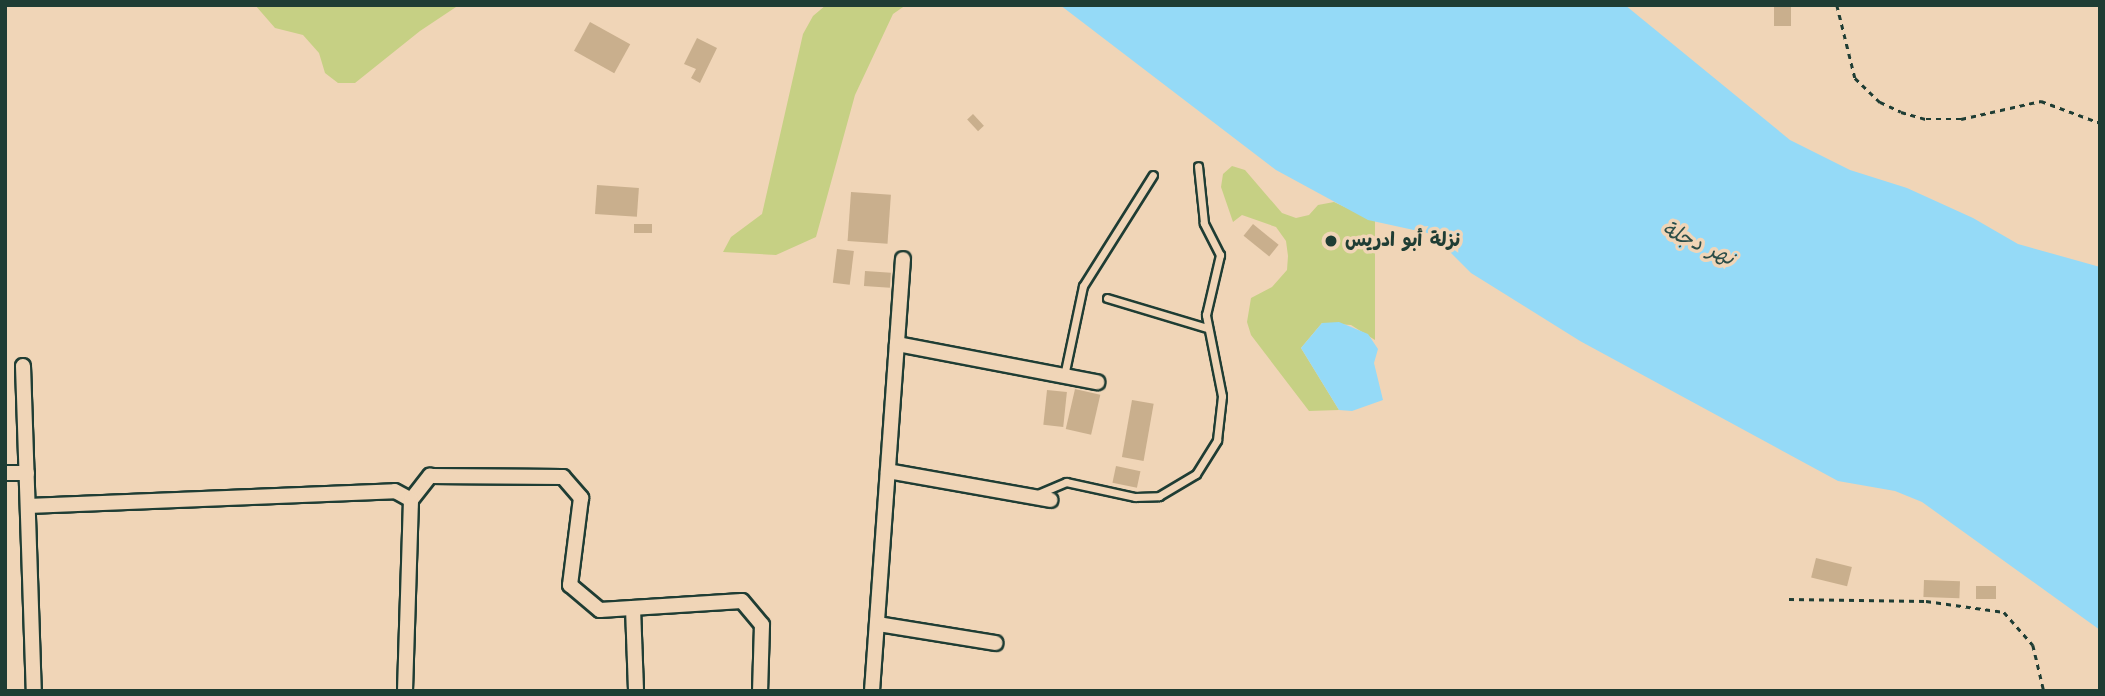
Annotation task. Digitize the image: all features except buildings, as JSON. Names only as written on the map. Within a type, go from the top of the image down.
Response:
[{"type":"street","points":[[872,691],[903,259]]},
{"type":"street","points":[[897,344],[1097,382]]},
{"type":"street","points":[[23,366],[34,691]]},
{"type":"street","points":[[888,471],[1050,500]]},
{"type":"street","points":[[5,473],[27,473]]},
{"type":"street","points":[[405,691],[411,500],[430,476],[564,477],[581,498],[570,585],[600,610],[743,601],[762,625],[760,691]]},
{"type":"street","points":[[28,506],[396,491],[411,500]]},
{"type":"street","points":[[633,608],[636,691]]},
{"type":"street","points":[[878,624],[995,643]]},
{"type":"lane","points":[[1031,497],[1066,482],[1135,497],[1159,496],[1196,474],[1217,440],[1222,396],[1207,328],[1208,299],[1220,254],[1205,223],[1198,166]]},
{"type":"lane","points":[[1064,376],[1083,286],[1153,175]]},
{"type":"lane","points":[[1107,298],[1207,328]]},
{"type":"path","points":[[1837,5],[1856,78],[1880,102],[1901,112],[1926,119],[1961,119],[2041,101],[2100,123]]},
{"type":"path","points":[[1789,599],[1926,601],[2004,612],[2033,645],[2044,691]]},
{"type":"green space","points":[[255,5],[469,5],[456,7],[420,31],[355,83],[338,83],[325,73],[319,53],[303,35],[275,28]]},
{"type":"green space","points":[[826,5],[906,5],[893,14],[855,95],[816,237],[776,255],[723,252],[731,237],[762,214],[803,34],[813,16]]},
{"type":"green space","points":[[1232,166],[1245,170],[1282,213],[1296,218],[1309,215],[1318,205],[1334,202],[1375,221],[1375,340],[1351,325],[1322,323],[1301,348],[1339,410],[1309,411],[1251,335],[1247,322],[1251,298],[1272,287],[1287,270],[1288,256],[1286,241],[1276,227],[1242,215],[1233,222],[1221,187],[1223,174]]},
{"type":"water","name":"نهر دجلة","points":[[1060,5],[1625,5],[1790,140],[1850,170],[1907,188],[1973,218],[2018,244],[2100,267],[2100,630],[1922,502],[1895,491],[1838,481],[1580,341],[1471,273],[1432,234],[1368,220],[1276,170]]},
{"type":"water","points":[[1339,322],[1368,334],[1378,349],[1374,363],[1383,400],[1352,411],[1339,410],[1301,348],[1322,323]]},
{"type":"place","name":"نزلة أبو ادريس","points":[[1331,241]]}]
